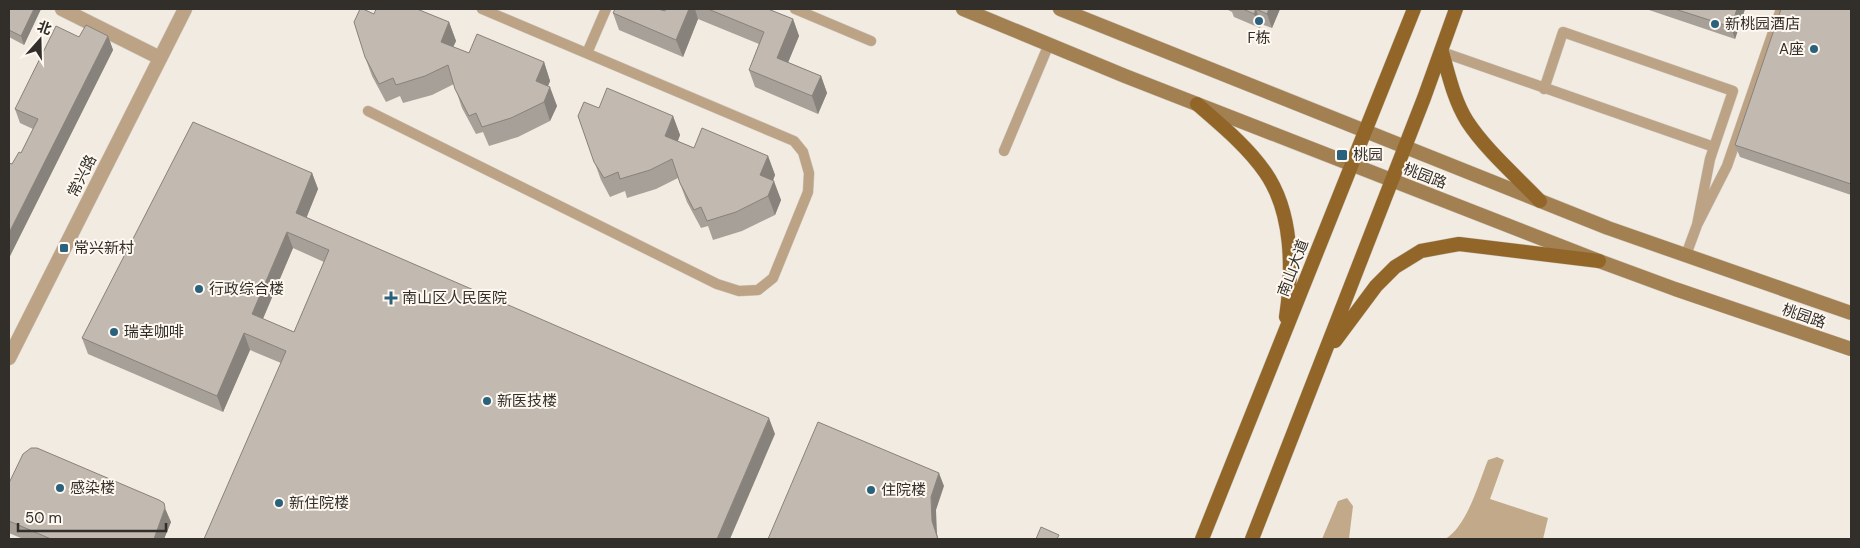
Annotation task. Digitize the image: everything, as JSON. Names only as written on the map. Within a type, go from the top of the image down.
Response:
[{"type":"main road","name":"桃园路","points":[[963,9],[1197,104],[1599,261],[1851,349]]},
{"type":"main road","name":"桃园路","points":[[1060,9],[1608,228],[1851,313]]},
{"type":"main road","name":"南山大道","points":[[1202,539],[1414,9]]},
{"type":"main road","points":[[1252,539],[1442,52],[1456,9]]},
{"type":"main road","points":[[1442,52],[1455,97],[1468,122],[1496,156],[1540,201]]},
{"type":"main road","points":[[1197,104],[1239,142],[1265,172],[1280,198],[1286,225],[1289,261],[1289,299],[1283,340]]},
{"type":"main road","points":[[1324,355],[1376,286],[1394,267],[1421,251],[1460,244],[1599,261]]},
{"type":"street","points":[[62,9],[160,58]]},
{"type":"street","name":"常兴路","points":[[9,358],[185,9]]},
{"type":"lane","points":[[368,112],[717,284],[739,291],[758,290],[773,278],[808,192],[809,173],[803,152],[794,141],[482,9]]},
{"type":"lane","points":[[588,53],[606,9]]},
{"type":"lane","points":[[795,9],[872,41]]},
{"type":"lane","points":[[1686,255],[1697,225],[1727,166],[1781,9]]},
{"type":"lane","points":[[1544,89],[1563,32],[1733,91],[1710,159],[1697,225]]},
{"type":"lane","points":[[1004,151],[1049,44]]},
{"type":"lane","points":[[1442,52],[1714,147]]},
{"type":"shaded area","points":[[1497,457],[1504,460],[1490,499],[1548,518],[1543,539],[1445,539],[1460,525],[1466,515],[1488,460]]},
{"type":"shaded area","points":[[1347,498],[1353,506],[1349,539],[1322,539],[1338,501]]},
{"type":"building","points":[[9,9],[34,9],[21,36],[9,30]]},
{"type":"building","points":[[360,9],[374,14],[376,9],[417,9],[449,22],[441,42],[469,53],[477,34],[544,62],[536,81],[550,87],[544,102],[511,118],[482,127],[476,113],[469,116],[455,89],[448,65],[425,76],[396,85],[393,78],[379,84],[365,57],[354,22]]},
{"type":"building","points":[[615,9],[658,9],[665,11],[666,9],[689,9],[676,40],[613,13]]},
{"type":"building","points":[[708,9],[768,9],[793,19],[777,58],[821,76],[812,96],[749,70],[764,32]]},
{"type":"building","points":[[1243,9],[1256,9],[1254,14]]},
{"type":"building","points":[[1256,9],[1269,9],[1267,14]]},
{"type":"building","points":[[1675,9],[1737,9],[1731,27]]},
{"type":"building","points":[[1781,9],[1851,9],[1851,184],[1735,145]]},
{"type":"building","points":[[86,25],[108,36],[9,233],[9,163],[12,164],[19,152],[21,153],[38,119],[15,109],[56,26],[79,37]]},
{"type":"building","points":[[607,88],[673,116],[665,136],[694,148],[702,128],[768,156],[760,175],[774,181],[768,196],[736,212],[707,221],[701,207],[694,210],[680,183],[672,159],[650,170],[620,179],[618,172],[604,178],[594,162],[578,116],[584,102],[599,108]]},
{"type":"building","name":"新医技楼","points":[[193,122],[312,173],[296,213],[769,418],[717,539],[204,539],[286,351],[244,333],[217,396],[82,338]],"holes":[[[287,232],[329,250],[294,332],[252,314]]]},
{"type":"building","name":"住院楼","points":[[818,422],[939,473],[931,497],[932,521],[938,539],[768,539]]},
{"type":"building","name":"感染楼","points":[[31,448],[37,448],[164,503],[165,508],[154,539],[51,539],[9,521],[9,483],[23,454]]},
{"type":"building","points":[[1041,527],[1059,535],[1057,539],[1036,539]]},
{"type":"place","name":"F栋","points":[[1259,21]]},
{"type":"place","name":"新桃园酒店","points":[[1715,24]]},
{"type":"place","name":"A座","points":[[1814,49]]},
{"type":"place","name":"桃园","points":[[1342,155]]},
{"type":"place","name":"常兴新村","points":[[64,248]]},
{"type":"place","name":"行政综合楼","points":[[199,289]]},
{"type":"place","name":"南山区人民医院","points":[[391,298]]},
{"type":"place","name":"瑞幸咖啡","points":[[114,332]]},
{"type":"place","name":"新医技楼","points":[[487,401]]},
{"type":"place","name":"感染楼","points":[[60,488]]},
{"type":"place","name":"住院楼","points":[[871,490]]},
{"type":"place","name":"新住院楼","points":[[279,503]]}]
